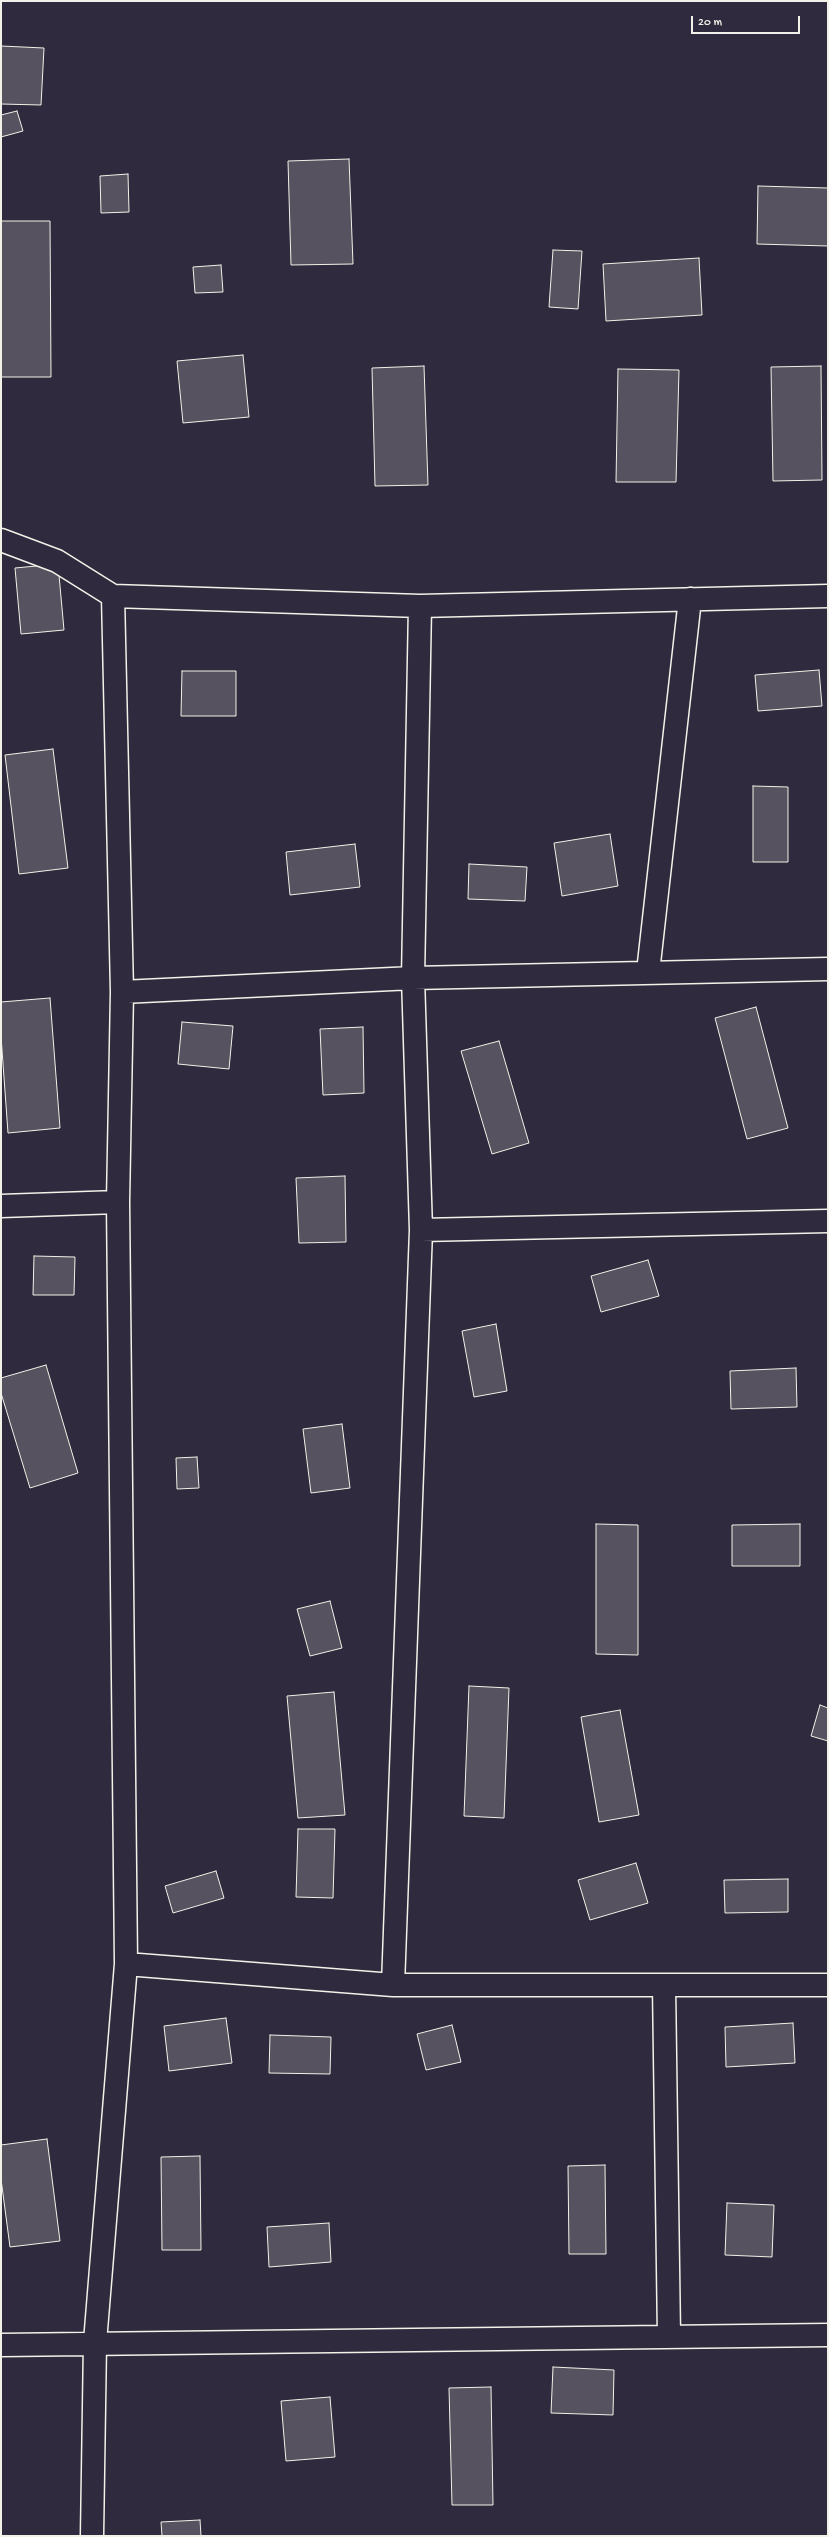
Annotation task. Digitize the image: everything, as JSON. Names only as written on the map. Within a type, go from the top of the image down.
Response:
[{"type":"street","points":[[1,540],[57,561],[113,596],[420,606],[828,596]]},
{"type":"street","points":[[92,2536],[95,2342],[126,1964],[118,1202],[122,992],[113,596]]},
{"type":"street","points":[[648,972],[690,599]]},
{"type":"street","points":[[393,1985],[420,1230],[413,978],[420,606]]},
{"type":"street","points":[[122,992],[413,978],[828,969]]},
{"type":"street","points":[[1,1206],[118,1202]]},
{"type":"street","points":[[420,1230],[828,1221]]},
{"type":"street","points":[[126,1964],[393,1985],[828,1985]]},
{"type":"street","points":[[664,1985],[669,2337]]},
{"type":"street","points":[[1,2345],[95,2342],[828,2335]]},
{"type":"building","points":[[1,46],[44,48],[41,105],[1,104]]},
{"type":"building","points":[[17,111],[23,131],[1,137],[1,115]]},
{"type":"building","points":[[349,159],[353,264],[291,265],[288,161]]},
{"type":"building","points":[[128,174],[129,212],[101,213],[100,176]]},
{"type":"building","points":[[758,186],[828,188],[828,246],[757,244]]},
{"type":"building","points":[[1,221],[50,221],[51,377],[1,377]]},
{"type":"building","points":[[553,250],[582,251],[578,309],[549,307]]},
{"type":"building","points":[[699,258],[702,315],[606,321],[603,264]]},
{"type":"building","points":[[221,265],[223,292],[195,293],[193,267]]},
{"type":"building","points":[[243,355],[249,417],[183,423],[177,361]]},
{"type":"building","points":[[424,366],[428,485],[375,486],[372,368]]},
{"type":"building","points":[[821,366],[822,480],[773,481],[771,367]]},
{"type":"building","points":[[618,369],[679,370],[676,482],[616,482]]},
{"type":"building","points":[[58,564],[64,630],[21,634],[15,568]]},
{"type":"building","points":[[819,670],[822,706],[758,711],[755,675]]},
{"type":"building","points":[[182,671],[236,671],[236,716],[181,716]]},
{"type":"building","points":[[53,749],[68,868],[19,874],[5,755]]},
{"type":"building","points":[[753,786],[788,787],[788,862],[753,862]]},
{"type":"building","points":[[610,834],[618,886],[562,896],[554,843]]},
{"type":"building","points":[[355,844],[360,887],[290,895],[286,852]]},
{"type":"building","points":[[469,864],[527,867],[525,901],[468,899]]},
{"type":"building","points":[[50,998],[60,1128],[8,1133],[1,1036],[1,1002]]},
{"type":"building","points":[[756,1007],[788,1128],[747,1139],[715,1018]]},
{"type":"building","points":[[182,1022],[233,1026],[229,1069],[178,1064]]},
{"type":"building","points":[[363,1027],[364,1093],[323,1095],[320,1029]]},
{"type":"building","points":[[499,1041],[529,1143],[492,1154],[461,1051]]},
{"type":"building","points":[[345,1176],[346,1242],[299,1243],[296,1178]]},
{"type":"building","points":[[34,1256],[75,1257],[74,1295],[33,1295]]},
{"type":"building","points":[[648,1260],[659,1296],[601,1312],[591,1276]]},
{"type":"building","points":[[496,1324],[507,1391],[474,1397],[462,1331]]},
{"type":"building","points":[[46,1365],[78,1473],[30,1488],[1,1393],[1,1378]]},
{"type":"building","points":[[796,1368],[797,1407],[731,1409],[730,1371]]},
{"type":"building","points":[[342,1424],[350,1488],[311,1493],[303,1429]]},
{"type":"building","points":[[197,1457],[199,1488],[177,1489],[176,1458]]},
{"type":"building","points":[[596,1524],[638,1525],[638,1655],[596,1654]]},
{"type":"building","points":[[800,1524],[800,1566],[732,1566],[732,1525]]},
{"type":"building","points":[[330,1601],[342,1648],[310,1656],[297,1609]]},
{"type":"building","points":[[469,1686],[509,1688],[504,1818],[464,1816]]},
{"type":"building","points":[[334,1692],[345,1815],[298,1818],[287,1696]]},
{"type":"building","points":[[820,1705],[828,1708],[828,1741],[811,1736]]},
{"type":"building","points":[[620,1710],[639,1815],[599,1822],[581,1717]]},
{"type":"building","points":[[298,1829],[335,1829],[333,1898],[296,1897]]},
{"type":"building","points":[[636,1863],[648,1903],[590,1920],[578,1880]]},
{"type":"building","points":[[216,1871],[224,1898],[173,1913],[165,1886]]},
{"type":"building","points":[[788,1879],[788,1912],[725,1913],[724,1880]]},
{"type":"building","points":[[226,2018],[232,2063],[169,2071],[164,2026]]},
{"type":"building","points":[[793,2023],[795,2063],[726,2067],[725,2027]]},
{"type":"building","points":[[452,2025],[461,2062],[426,2070],[417,2034]]},
{"type":"building","points":[[270,2035],[331,2037],[330,2074],[269,2073]]},
{"type":"building","points":[[47,2139],[60,2241],[10,2247],[1,2179],[1,2145]]},
{"type":"building","points":[[200,2156],[201,2250],[162,2250],[161,2157]]},
{"type":"building","points":[[605,2165],[606,2254],[569,2254],[568,2166]]},
{"type":"building","points":[[727,2203],[774,2205],[772,2257],[725,2255]]},
{"type":"building","points":[[329,2223],[331,2262],[269,2267],[267,2227]]},
{"type":"building","points":[[553,2367],[614,2370],[613,2415],[551,2413]]},
{"type":"building","points":[[491,2387],[493,2505],[452,2505],[449,2388]]},
{"type":"building","points":[[330,2397],[335,2457],[286,2461],[281,2401]]},
{"type":"building","points":[[200,2520],[201,2536],[162,2536],[161,2522]]}]
